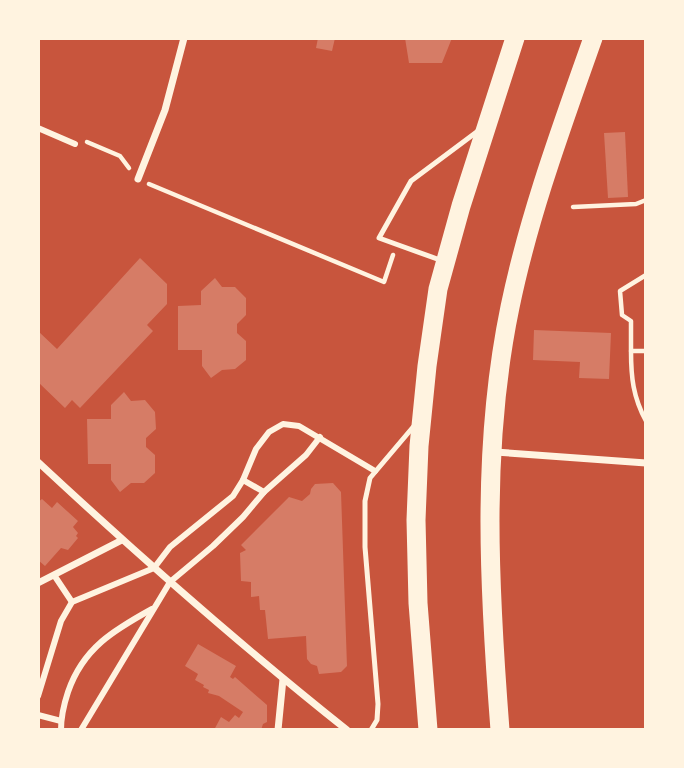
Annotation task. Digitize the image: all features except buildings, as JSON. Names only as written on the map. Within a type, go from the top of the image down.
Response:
[{"type":"highway","points":[[428,730],[418,603],[416,520],[422,415],[438,293],[486,125],[515,38]]},
{"type":"highway","points":[[500,730],[489,538],[491,452],[510,307],[546,178],[593,38]]},
{"type":"street","points":[[138,179],[165,110],[184,38]]},
{"type":"street","points":[[38,128],[75,144]]},
{"type":"street","points":[[38,696],[61,621],[72,603],[153,568],[170,547],[233,496],[256,449],[269,432],[284,424],[299,426],[375,471]]},
{"type":"street","points":[[81,730],[170,582],[221,539],[264,492],[306,455],[320,438]]},
{"type":"street","points":[[491,452],[646,463]]},
{"type":"street","points":[[38,462],[153,568],[282,679],[347,730]]},
{"type":"street","points":[[243,480],[264,492]]},
{"type":"street","points":[[38,583],[122,540]]},
{"type":"street","points":[[54,575],[72,603]]},
{"type":"street","points":[[61,730],[61,721],[75,672],[93,648],[117,628],[154,608]]},
{"type":"street","points":[[278,730],[282,679]]},
{"type":"street","points":[[38,715],[61,721]]},
{"type":"lane","points":[[446,262],[379,238],[411,181],[486,125]]},
{"type":"lane","points":[[371,730],[377,720],[378,704],[365,547],[365,501],[370,478],[422,415]]},
{"type":"path","points":[[75,144],[87,141],[120,156],[138,179],[384,282],[397,245]]},
{"type":"path","points":[[573,207],[636,204],[646,200]]},
{"type":"path","points":[[646,275],[620,291],[622,315],[631,321],[631,383],[636,403],[646,421]]},
{"type":"path","points":[[631,351],[646,351]]}]
